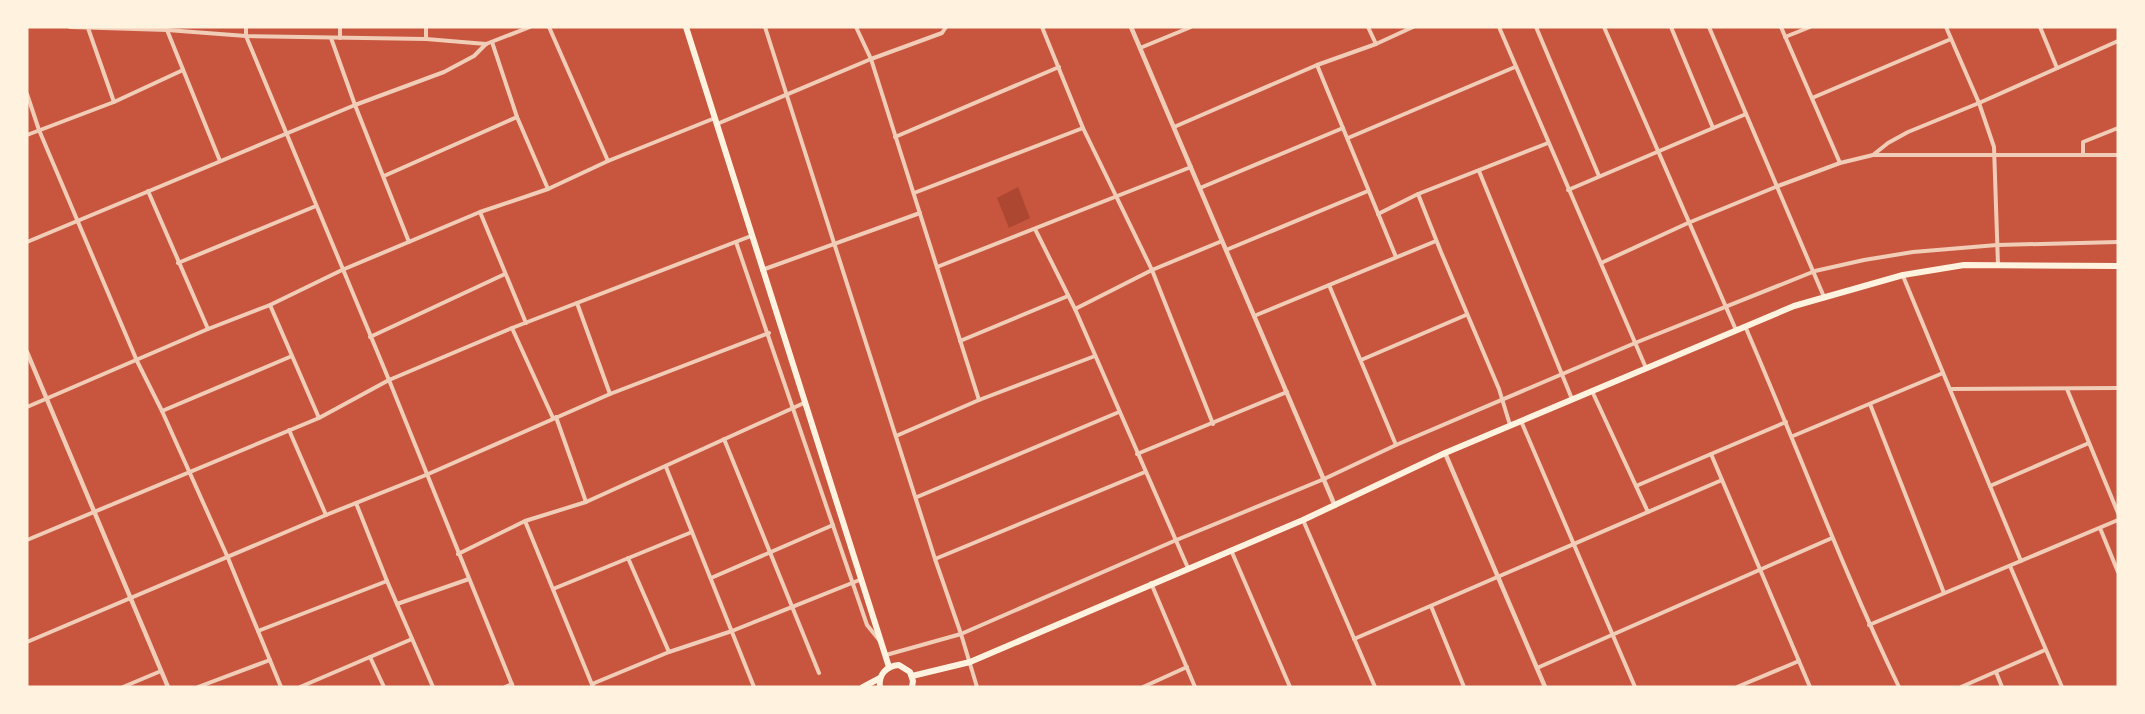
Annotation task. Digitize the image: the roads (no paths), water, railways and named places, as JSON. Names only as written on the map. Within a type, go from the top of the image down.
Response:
[{"type":"main road","points":[[686,27],[889,667]]},
{"type":"main road","points":[[912,676],[970,662],[1335,506],[1445,453],[1794,306],[1903,275],[1964,265],[2118,266]]},
{"type":"main road","points":[[889,667],[904,667],[912,676],[912,687]]},
{"type":"main road","points":[[863,687],[880,678],[889,667]]},
{"type":"main road","points":[[880,678],[880,687]]},
{"type":"street","points":[[70,27],[156,28],[246,36],[426,39],[486,44],[520,28],[530,27]]},
{"type":"street","points":[[246,27],[246,36],[389,380],[512,686],[505,687]]},
{"type":"street","points":[[340,27],[340,38]]},
{"type":"street","points":[[426,27],[426,39]]},
{"type":"street","points":[[549,27],[608,161]]},
{"type":"street","points":[[765,27],[977,687]]},
{"type":"street","points":[[856,27],[871,59],[979,400]]},
{"type":"street","points":[[27,407],[208,329],[270,305],[342,270],[480,212],[548,189],[608,161],[786,95],[871,59],[942,33],[946,27]]},
{"type":"street","points":[[1042,27],[1083,128],[1152,270],[1213,424]]},
{"type":"street","points":[[1131,27],[1335,506]]},
{"type":"street","points":[[1140,48],[1191,27]]},
{"type":"street","points":[[1368,27],[1376,44]]},
{"type":"street","points":[[1174,127],[1317,65],[1376,44],[1413,27]]},
{"type":"street","points":[[1499,27],[1646,368]]},
{"type":"street","points":[[1536,27],[1599,176]]},
{"type":"street","points":[[1604,27],[1736,330]]},
{"type":"street","points":[[1671,27],[1713,128]]},
{"type":"street","points":[[1709,27],[1815,271],[1824,297]]},
{"type":"street","points":[[1781,27],[1840,163]]},
{"type":"street","points":[[1785,37],[1810,27]]},
{"type":"street","points":[[1946,27],[1990,132],[1995,153],[1998,265]]},
{"type":"street","points":[[2040,27],[2057,68]]},
{"type":"street","points":[[88,28],[114,102]]},
{"type":"street","points":[[167,30],[220,161]]},
{"type":"street","points":[[331,38],[409,242]]},
{"type":"street","points":[[1812,98],[1951,39]]},
{"type":"street","points":[[1873,155],[1898,137],[2118,41]]},
{"type":"street","points":[[492,42],[517,117],[548,189]]},
{"type":"street","points":[[27,242],[355,105],[453,68],[474,56],[486,44]]},
{"type":"street","points":[[1317,65],[1396,257]]},
{"type":"street","points":[[895,137],[1059,67]]},
{"type":"street","points":[[1348,138],[1515,68]]},
{"type":"street","points":[[27,135],[114,102],[183,70]]},
{"type":"street","points":[[27,94],[39,130],[137,361],[228,558],[281,687]]},
{"type":"street","points":[[1568,190],[1746,114]]},
{"type":"street","points":[[384,176],[517,117]]},
{"type":"street","points":[[914,193],[1083,128]]},
{"type":"street","points":[[1200,188],[1343,128]]},
{"type":"street","points":[[2083,154],[2083,142],[2118,128]]},
{"type":"street","points":[[1378,214],[1418,194],[1548,143]]},
{"type":"street","points":[[1601,263],[1778,186],[1840,163],[1873,155],[1995,153],[2118,155]]},
{"type":"street","points":[[937,267],[1191,167]]},
{"type":"street","points":[[1479,171],[1572,399]]},
{"type":"street","points":[[148,191],[208,329]]},
{"type":"street","points":[[1226,250],[1368,191]]},
{"type":"street","points":[[1418,194],[1503,400],[1510,425]]},
{"type":"street","points":[[178,263],[316,207]]},
{"type":"street","points":[[480,212],[526,323]]},
{"type":"street","points":[[762,270],[920,213]]},
{"type":"street","points":[[1035,229],[1075,309],[1174,541],[1188,568]]},
{"type":"street","points":[[27,540],[319,418],[389,380],[512,328],[751,236]]},
{"type":"street","points":[[1075,309],[1152,270],[1222,241]]},
{"type":"street","points":[[1254,316],[1436,241]]},
{"type":"street","points":[[736,242],[867,625],[882,642]]},
{"type":"street","points":[[886,655],[961,634],[1635,343],[1815,271],[1899,253],[1997,245],[2118,242]]},
{"type":"street","points":[[370,337],[505,274]]},
{"type":"street","points":[[1903,275],[2021,561]]},
{"type":"street","points":[[1329,285],[1396,445]]},
{"type":"street","points":[[960,341],[1068,296]]},
{"type":"street","points":[[577,303],[610,393]]},
{"type":"street","points":[[270,305],[319,418]]},
{"type":"street","points":[[1361,360],[1466,315]]},
{"type":"street","points":[[1745,326],[1793,436],[1832,538],[1869,625],[1899,687]]},
{"type":"street","points":[[512,328],[555,417],[586,502]]},
{"type":"street","points":[[27,642],[426,475],[610,393],[769,333]]},
{"type":"street","points":[[27,352],[168,687]]},
{"type":"street","points":[[162,411],[292,356]]},
{"type":"street","points":[[896,436],[979,400],[1095,356]]},
{"type":"street","points":[[1793,436],[1943,373]]},
{"type":"street","points":[[1950,389],[2118,388]]},
{"type":"street","points":[[2067,389],[2118,513]]},
{"type":"street","points":[[1592,391],[1648,512]]},
{"type":"street","points":[[1137,454],[1287,392]]},
{"type":"street","points":[[458,554],[525,521],[586,502],[804,404]]},
{"type":"street","points":[[1870,404],[1944,593]]},
{"type":"street","points":[[916,497],[1119,412]]},
{"type":"street","points":[[1521,421],[1635,687]]},
{"type":"street","points":[[1636,486],[1786,422]]},
{"type":"street","points":[[289,430],[326,515]]},
{"type":"street","points":[[724,439],[819,673]]},
{"type":"street","points":[[1990,486],[2089,443]]},
{"type":"street","points":[[1445,453],[1545,687]]},
{"type":"street","points":[[1711,454],[1810,687]]},
{"type":"street","points":[[666,467],[754,687]]},
{"type":"street","points":[[935,560],[1145,472]]},
{"type":"street","points":[[1354,639],[1722,480]]},
{"type":"street","points":[[356,503],[433,687]]},
{"type":"street","points":[[1303,520],[1375,687]]},
{"type":"street","points":[[1869,625],[2118,520]]},
{"type":"street","points":[[525,521],[593,686],[669,652],[732,631],[862,579]]},
{"type":"street","points":[[711,578],[833,525]]},
{"type":"street","points":[[2100,528],[2118,572]]},
{"type":"street","points":[[553,589],[692,532]]},
{"type":"street","points":[[1537,668],[1832,538]]},
{"type":"street","points":[[1231,550],[1290,687]]},
{"type":"street","points":[[628,558],[669,652]]},
{"type":"street","points":[[2010,566],[2062,687]]},
{"type":"street","points":[[397,604],[469,579]]},
{"type":"street","points":[[258,631],[387,581]]},
{"type":"street","points":[[1152,583],[1195,687]]},
{"type":"street","points":[[1431,606],[1464,687]]},
{"type":"street","points":[[300,687],[412,639]]},
{"type":"street","points":[[1961,687],[2045,650]]},
{"type":"street","points":[[370,657],[384,687]]},
{"type":"street","points":[[198,687],[270,660]]},
{"type":"street","points":[[1737,687],[1799,661]]},
{"type":"street","points":[[1143,687],[1187,667]]},
{"type":"street","points":[[123,687],[161,670]]},
{"type":"street","points":[[1996,672],[2002,687]]}]
